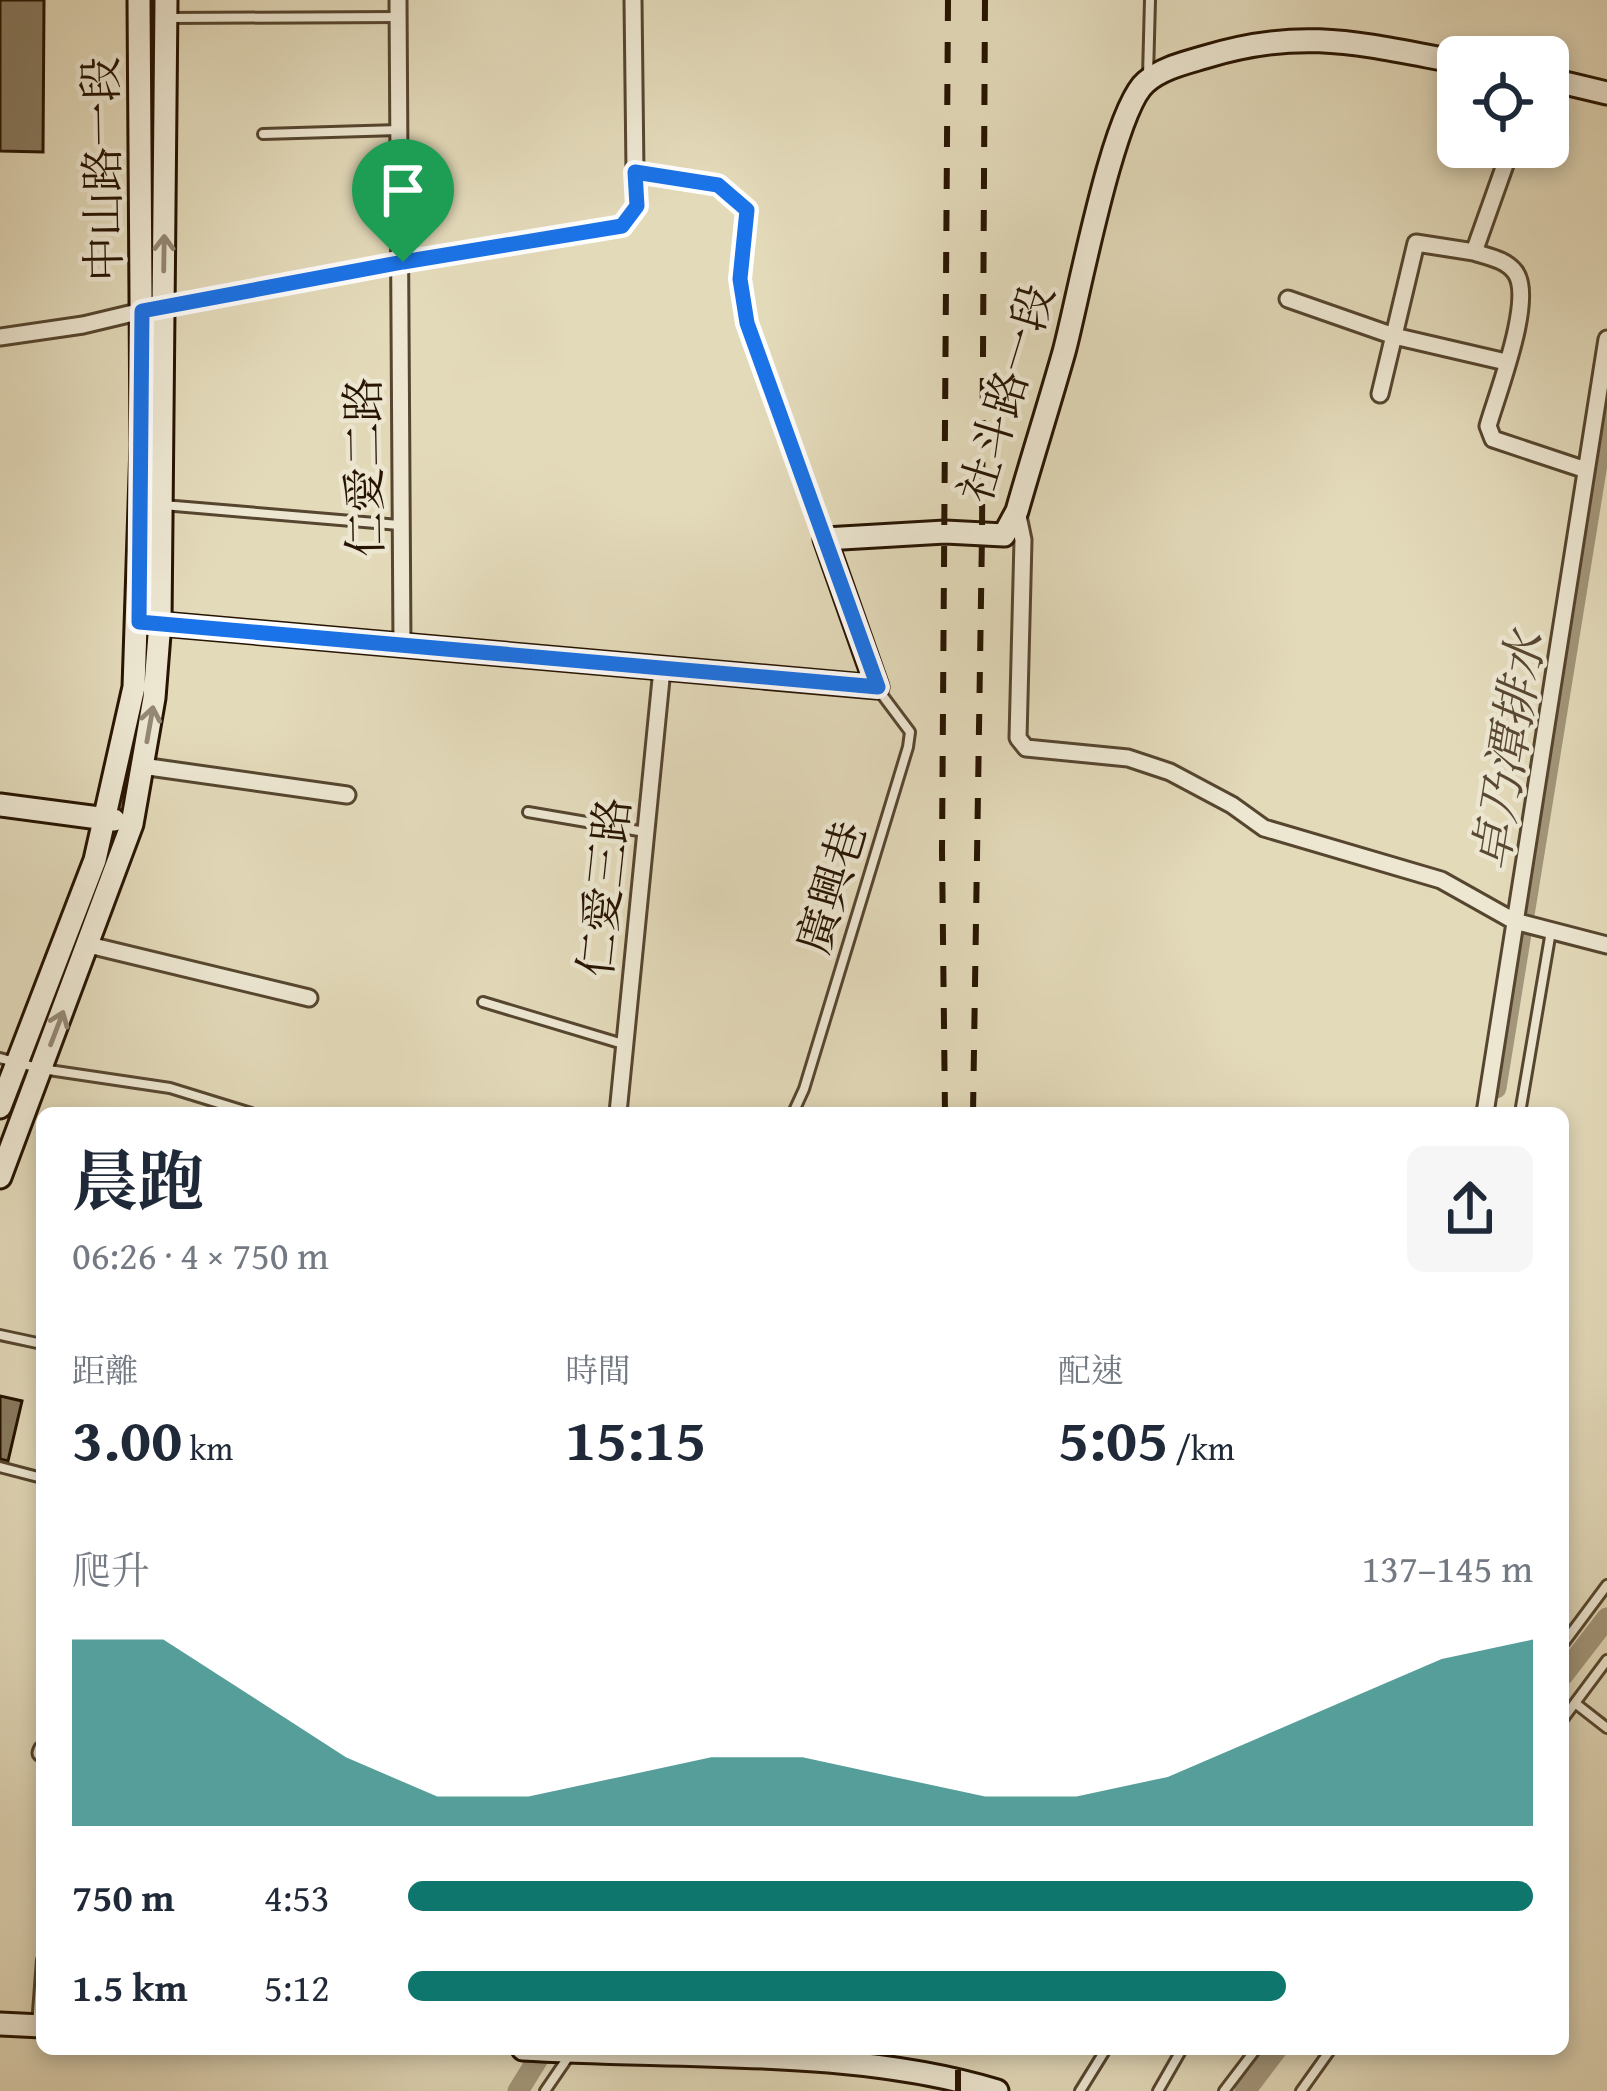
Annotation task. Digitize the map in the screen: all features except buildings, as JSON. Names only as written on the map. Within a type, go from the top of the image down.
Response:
[{"type":"street","name":"中山路一段","points":[[0,1107],[9,1059],[95,860],[149,622],[161,504],[139,0]]},
{"type":"street","points":[[149,622],[878,687],[747,323],[740,279],[747,210],[718,185],[635,172],[633,0]]},
{"type":"street","name":"中山路一段","points":[[0,1177],[132,824],[154,698],[149,622],[153,308],[166,9]]},
{"type":"street","name":"仁愛二路","points":[[399,9],[402,646]]},
{"type":"street","points":[[1148,79],[1223,51],[1286,40],[1329,38],[1437,58]]},
{"type":"street","name":"社斗路一段","points":[[825,539],[945,532],[1004,535],[1017,511],[1064,353],[1117,141],[1132,96],[1148,79]]},
{"type":"street","points":[[1569,84],[1607,93]]},
{"type":"street","points":[[1474,252],[1501,168]]},
{"type":"street","points":[[1380,394],[1416,243],[1474,252],[1505,263],[1519,276],[1519,319],[1488,426],[1493,439],[1586,470]]},
{"type":"street","points":[[1288,299],[1394,335],[1506,362]]},
{"type":"street","points":[[0,338],[153,308]]},
{"type":"street","points":[[1486,1107],[1607,339]]},
{"type":"street","points":[[1017,511],[1023,540],[1018,738],[1026,748],[1128,758],[1170,772],[1264,828],[1441,880],[1514,921],[1607,945]]},
{"type":"street","name":"仁愛三路","points":[[619,1107],[662,669]]},
{"type":"street","points":[[142,766],[347,795]]},
{"type":"street","points":[[0,805],[132,824]]},
{"type":"street","points":[[89,945],[309,998]]},
{"type":"street","points":[[0,2024],[36,2026]]},
{"type":"street","points":[[642,2055],[806,2062],[997,2091]]},
{"type":"lane","points":[[1148,79],[1150,0]]},
{"type":"lane","points":[[166,9],[399,9]]},
{"type":"lane","points":[[263,134],[400,130]]},
{"type":"lane","points":[[153,308],[622,226],[637,206],[635,172]]},
{"type":"lane","points":[[161,504],[401,526]]},
{"type":"lane","name":"廣興巷","points":[[796,1107],[908,747],[910,731],[878,687]]},
{"type":"lane","points":[[528,812],[646,832]]},
{"type":"lane","points":[[1521,1107],[1545,928]]},
{"type":"lane","points":[[483,1001],[625,1045]]},
{"type":"lane","points":[[9,1059],[42,1069],[170,1088],[232,1107]]},
{"type":"lane","points":[[0,1335],[36,1343]]},
{"type":"lane","points":[[0,1466],[36,1476]]},
{"type":"lane","points":[[1569,1636],[1607,1585]]},
{"type":"lane","points":[[1569,1710],[1607,1660]]},
{"type":"lane","points":[[1575,1702],[1607,1727]]},
{"type":"lane","points":[[545,2091],[570,2055]]},
{"type":"lane","points":[[1080,2091],[1102,2055]]},
{"type":"lane","points":[[1158,2091],[1179,2055]]},
{"type":"lane","points":[[1224,2091],[1251,2055]]},
{"type":"lane","points":[[1301,2091],[1326,2055]]},
{"type":"waterway","name":"卓乃潭排水","points":[[1496,1088],[1607,402]]},
{"type":"waterway","points":[[1569,1667],[1607,1618]]},
{"type":"waterway","name":"卓乃潭排水","points":[[518,2091],[540,2055]]},
{"type":"waterway","points":[[1245,2091],[1272,2055]]},
{"type":"railway","points":[[945,1107],[942,850],[948,0]]},
{"type":"railway","points":[[973,1107],[985,0]]},
{"type":"railway","points":[[958,2055],[958,2091]]},
{"type":"route","points":[[635,172],[718,185],[747,210],[740,279],[747,323],[878,687],[139,622],[142,311],[403,262],[622,226],[637,206],[635,172]]}]
